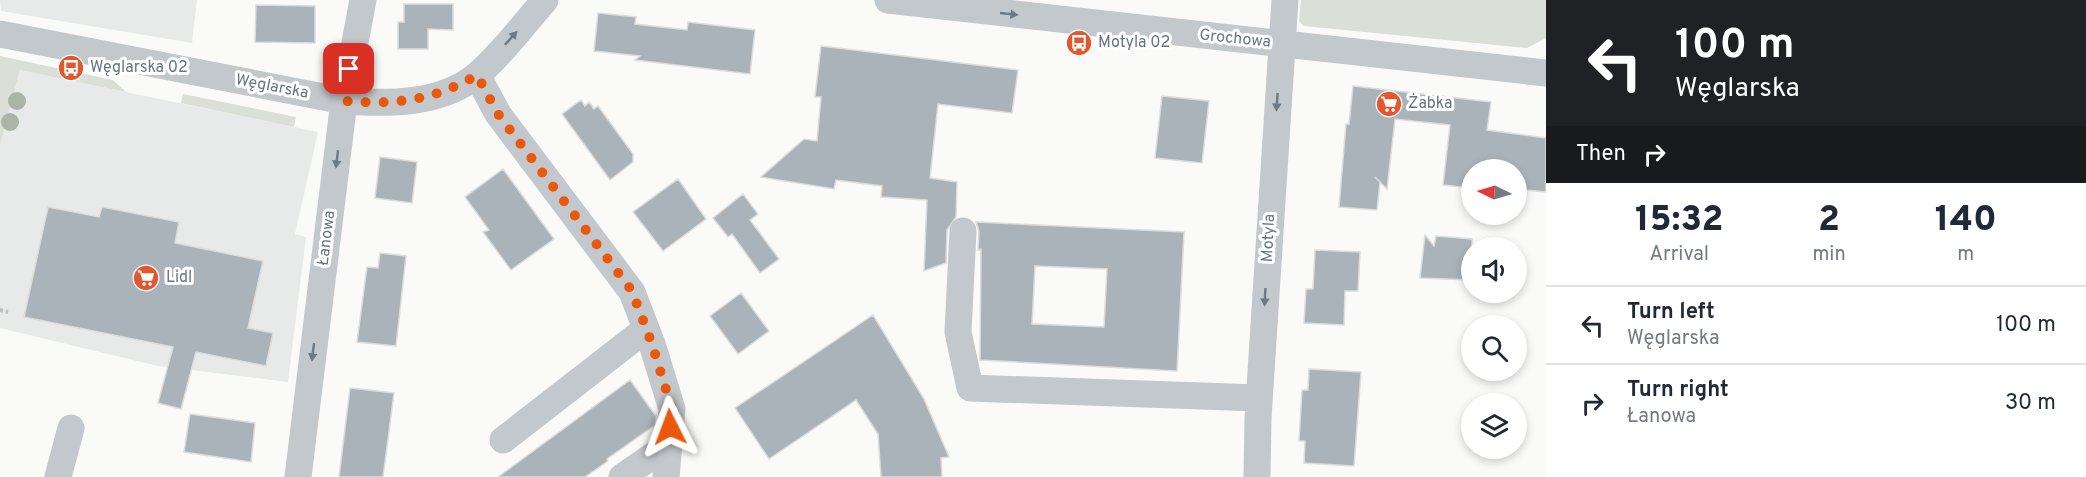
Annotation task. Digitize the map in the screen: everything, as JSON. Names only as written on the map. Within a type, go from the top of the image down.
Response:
[{"type":"street","name":"Łanowa","points":[[298,477],[344,101],[363,0]]},
{"type":"street","name":"Węglarska","points":[[0,34],[344,101],[382,104],[422,98],[452,90],[477,75],[545,0]]},
{"type":"street","name":"Grochowa","points":[[888,0],[1546,73]]},
{"type":"street","name":"Motyla","points":[[1257,477],[1259,398],[1285,0]]},
{"type":"street","points":[[477,75],[498,114],[632,291],[672,409],[666,477]]},
{"type":"street","points":[[963,231],[958,332],[970,388],[1259,398]]},
{"type":"street","points":[[502,440],[646,329]]},
{"type":"street","points":[[58,477],[71,428]]},
{"type":"street","points":[[622,477],[668,445]]},
{"type":"path","points":[[0,310],[8,312]]},
{"type":"shaded area","points":[[0,0],[197,0],[192,43],[1,11]]},
{"type":"shaded area","points":[[1301,0],[1546,0],[1546,38],[1527,48],[1304,26],[1299,21]]},
{"type":"shaded area","points":[[0,56],[113,80],[126,92],[20,70],[0,145]]},
{"type":"shaded area","points":[[20,70],[318,132],[295,234],[306,237],[288,382],[158,366],[0,328],[0,145]]},
{"type":"shaded area","points":[[183,94],[296,117],[294,127],[181,103]]},
{"type":"building","points":[[404,4],[453,4],[453,30],[428,29],[428,49],[398,49],[398,22],[404,22]]},
{"type":"building","points":[[256,5],[315,6],[315,43],[255,42]]},
{"type":"building","points":[[598,13],[636,17],[635,24],[687,30],[688,22],[755,30],[750,74],[635,60],[640,56],[594,51]]},
{"type":"building","points":[[821,46],[1018,70],[1012,113],[938,104],[930,178],[957,182],[956,217],[947,230],[946,263],[924,271],[927,200],[881,197],[882,186],[836,180],[834,189],[761,177],[804,139],[817,141],[821,97],[815,97]]},
{"type":"building","points":[[1353,86],[1491,102],[1487,130],[1546,138],[1546,192],[1527,190],[1527,159],[1461,159],[1461,187],[1443,185],[1450,125],[1395,119],[1387,189],[1380,182],[1377,210],[1339,207],[1346,124],[1349,124]]},
{"type":"building","points":[[1162,96],[1209,101],[1202,163],[1155,158]]},
{"type":"building","points":[[581,100],[585,106],[589,102],[594,109],[598,106],[633,154],[633,162],[610,180],[562,114]]},
{"type":"building","points":[[380,157],[417,162],[412,203],[375,198]]},
{"type":"building","points":[[503,169],[554,239],[511,270],[483,232],[489,230],[465,197]]},
{"type":"building","points":[[678,179],[706,219],[663,251],[633,212]]},
{"type":"building","points":[[743,194],[758,214],[750,220],[779,259],[760,273],[732,234],[728,237],[713,218]]},
{"type":"building","name":"Lidl","points":[[48,207],[99,217],[102,207],[179,222],[175,243],[263,261],[248,328],[273,333],[266,366],[196,352],[181,409],[158,403],[173,347],[24,317]]},
{"type":"building","points":[[976,222],[1184,232],[1177,371],[980,360],[981,249],[978,250],[979,231]],"holes":[[[1035,266],[1107,269],[1104,327],[1032,324]]]},
{"type":"building","points":[[1425,235],[1434,246],[1436,236],[1461,238],[1461,280],[1420,278]]},
{"type":"building","points":[[1315,250],[1360,252],[1358,291],[1345,291],[1344,325],[1304,323],[1306,289],[1313,289]]},
{"type":"building","points":[[380,253],[406,256],[396,346],[357,342],[367,267],[378,268]]},
{"type":"building","points":[[741,293],[769,331],[738,354],[710,316]]},
{"type":"building","points":[[873,315],[924,399],[949,457],[941,458],[942,477],[881,477],[878,434],[856,400],[769,459],[735,408]]},
{"type":"building","points":[[1309,369],[1361,372],[1354,466],[1304,463],[1305,441],[1299,441],[1302,390],[1308,390]]},
{"type":"building","points":[[630,380],[656,416],[655,425],[607,459],[608,461],[585,477],[498,477]]},
{"type":"building","points":[[350,388],[394,393],[383,477],[339,477]]},
{"type":"building","points":[[190,414],[255,423],[251,462],[184,452]]},
{"type":"place","name":"Motyla 02","points":[[1079,43]]},
{"type":"place","name":"Węglarska 02","points":[[71,68]]},
{"type":"place","name":"Żabka","points":[[1389,104]]},
{"type":"place","name":"Lidl","points":[[146,278]]},
{"type":"route","points":[[349,69],[344,101],[382,104],[422,98],[452,90],[477,75],[498,114],[632,291],[652,344],[672,409],[670,427]]}]
